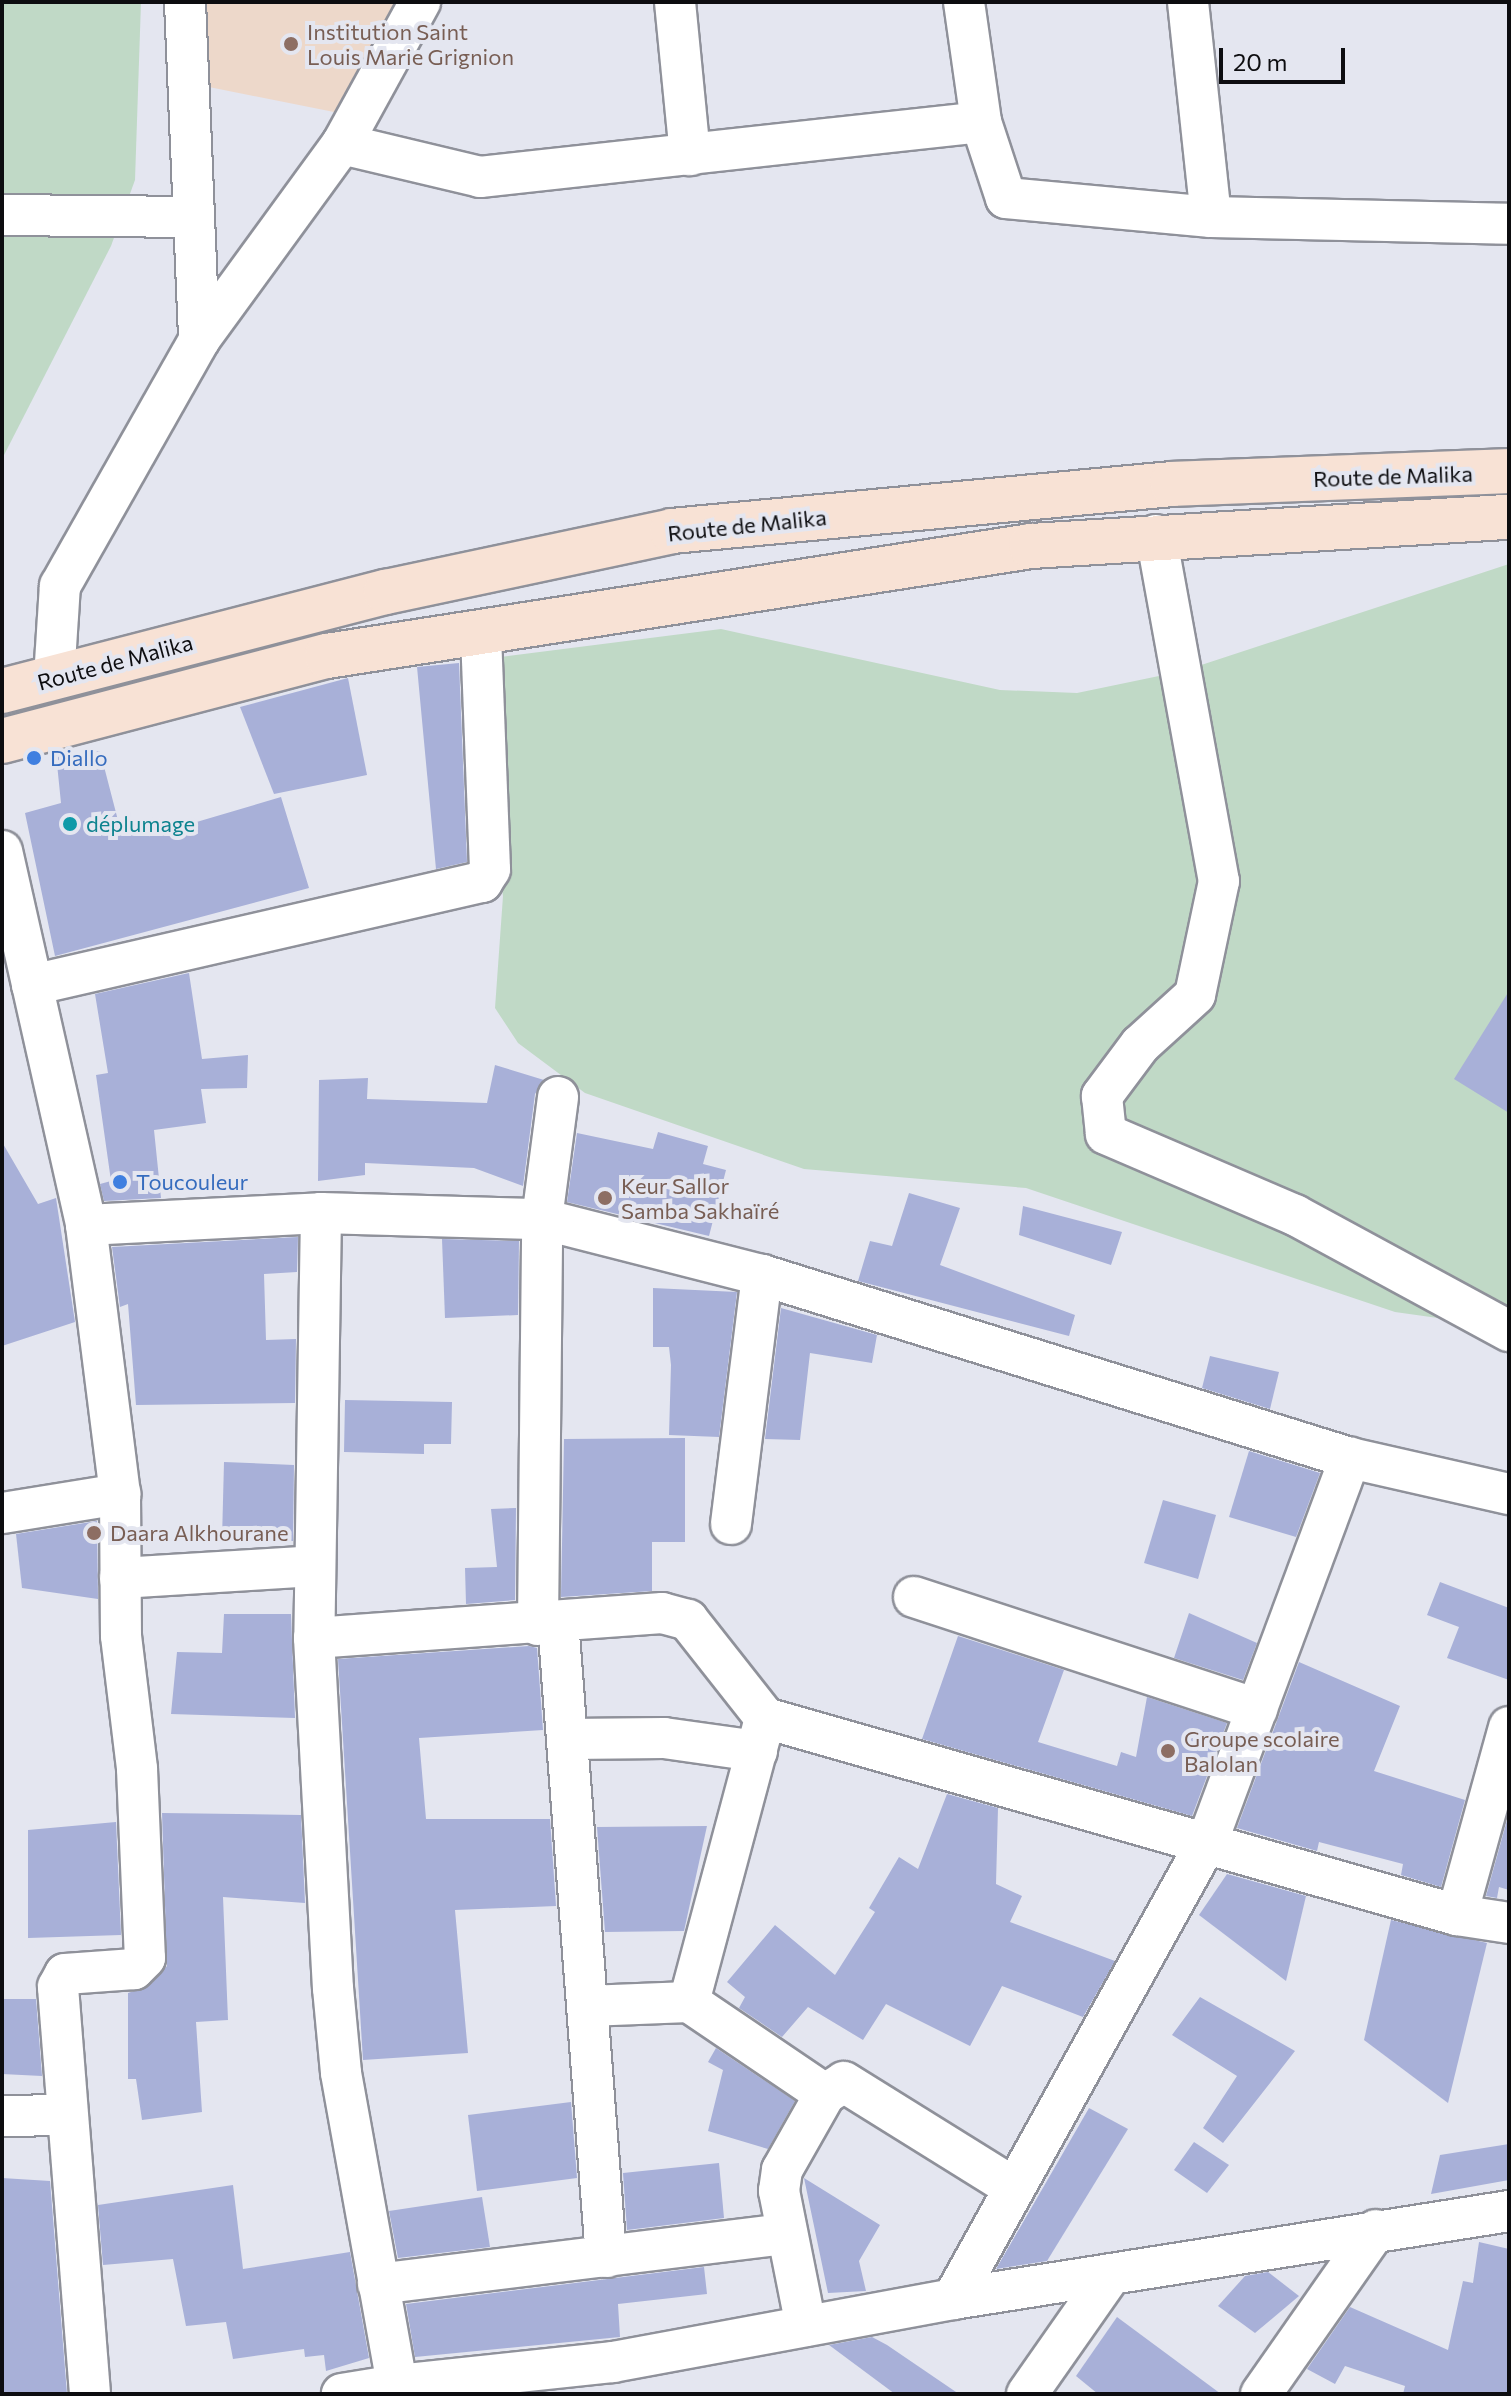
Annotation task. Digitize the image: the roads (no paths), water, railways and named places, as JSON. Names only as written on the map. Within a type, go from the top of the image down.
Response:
[{"type":"main road","name":"Route de Malika","points":[[2,691],[386,592],[672,531],[1172,484],[1509,471]]},
{"type":"main road","name":"Route de Malika","points":[[2,741],[327,656],[1031,546],[1156,535],[1509,517]]},
{"type":"street","points":[[185,2],[199,340]]},
{"type":"street","points":[[54,678],[60,586],[199,340],[342,144],[420,2]]},
{"type":"street","points":[[675,2],[690,155]]},
{"type":"street","points":[[964,2],[981,122],[1006,198],[1211,217],[1509,224]]},
{"type":"street","points":[[1188,2],[1211,217]]},
{"type":"street","points":[[342,144],[480,177],[981,122]]},
{"type":"street","points":[[2,215],[192,217]]},
{"type":"street","points":[[1156,535],[1219,881],[1195,995],[1140,1045],[1102,1096],[1106,1134],[1295,1215],[1509,1331]]},
{"type":"street","points":[[32,985],[482,882],[490,869],[481,633]]},
{"type":"street","points":[[2,851],[86,1225],[120,1494],[120,1578],[145,1958],[134,1969],[58,1979],[90,2394]]},
{"type":"street","points":[[558,1097],[542,1219],[548,1623],[569,1739],[606,2257]]},
{"type":"street","points":[[86,1225],[321,1213],[542,1219],[762,1275],[1350,1458],[1509,1494]]},
{"type":"street","points":[[321,1213],[314,1638],[341,2073],[397,2385]]},
{"type":"street","points":[[731,1524],[762,1275]]},
{"type":"street","points":[[953,2299],[1208,1840],[1350,1458]]},
{"type":"street","points":[[2,1513],[120,1494]]},
{"type":"street","points":[[120,1578],[315,1566]]},
{"type":"street","points":[[914,1597],[1257,1709]]},
{"type":"street","points":[[314,1638],[548,1623],[633,1611],[688,1620],[761,1734],[689,2002]]},
{"type":"street","points":[[1457,1915],[1509,1727]]},
{"type":"street","points":[[569,1739],[761,1734],[1208,1840],[1457,1915],[1509,1923]]},
{"type":"street","points":[[587,2006],[689,2002],[825,2094]]},
{"type":"street","points":[[806,2326],[784,2234],[782,2170],[825,2094],[844,2082],[1013,2187]]},
{"type":"street","points":[[2,2116],[67,2115]]},
{"type":"street","points":[[342,2394],[397,2385],[613,2362],[953,2299],[1509,2211]]},
{"type":"street","points":[[1274,2390],[1376,2230]]},
{"type":"street","points":[[378,2284],[784,2234]]},
{"type":"street","points":[[1027,2394],[1111,2274]]},
{"type":"place","name":"Institution Saint Louis Marie Grignion","points":[[291,44]]},
{"type":"place","name":"Diallo","points":[[34,758]]},
{"type":"place","name":"déplumage","points":[[70,824]]},
{"type":"place","name":"Toucouleur","points":[[120,1182]]},
{"type":"place","name":"Keur Sallor Samba Sakhaïré","points":[[605,1198]]},
{"type":"place","name":"Daara Alkhourane","points":[[94,1533]]},
{"type":"place","name":"Groupe scolaire Balolan","points":[[1168,1751]]}]
